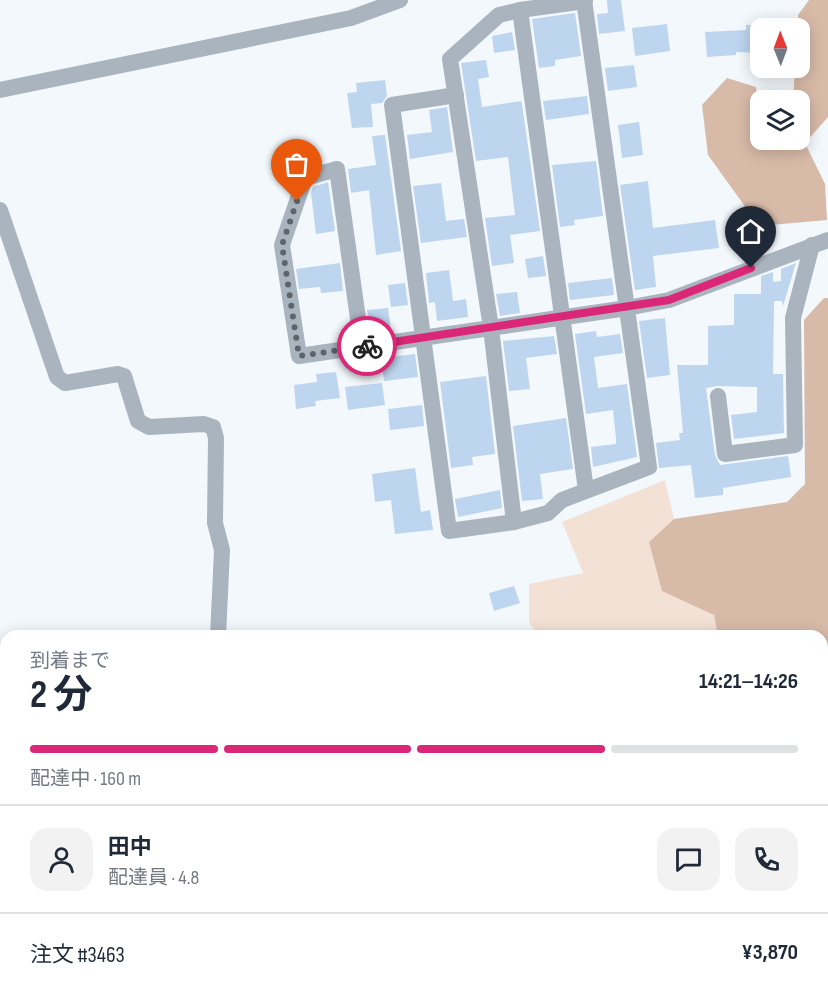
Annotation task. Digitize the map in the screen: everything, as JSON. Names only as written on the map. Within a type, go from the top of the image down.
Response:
[{"type":"street","points":[[0,90],[351,18],[400,0]]},
{"type":"street","points":[[456,94],[392,105],[425,338],[449,531],[514,522],[548,513],[562,500],[649,467],[584,0],[499,15],[450,59],[456,94],[491,328],[514,522]]},
{"type":"street","points":[[520,10],[586,490]]},
{"type":"street","points":[[362,347],[337,170],[305,178],[282,245],[299,356],[362,347],[425,338],[491,328],[563,318],[669,300],[820,242]]},
{"type":"street","points":[[0,210],[57,377],[65,383],[118,374],[124,376],[138,421],[149,427],[204,423],[213,427],[216,438],[214,523],[222,550],[218,630]]},
{"type":"street","points":[[718,396],[725,454],[795,445],[792,318],[820,242]]},
{"type":"shaded area","points":[[809,0],[828,0],[828,117],[810,137],[810,90],[794,90],[794,78],[810,78],[810,18],[798,18]]},
{"type":"shaded area","points":[[727,78],[756,87],[756,90],[750,90],[750,150],[808,150],[825,184],[827,220],[759,226],[708,155],[702,105]]},
{"type":"shaded area","points":[[824,298],[828,298],[828,630],[717,630],[714,615],[662,591],[649,542],[674,519],[787,502],[805,484],[804,320]]},
{"type":"shaded area","points":[[665,480],[674,519],[649,542],[714,615],[717,630],[535,630],[529,623],[529,584],[583,573],[562,522]]},
{"type":"building","points":[[607,0],[621,0],[625,31],[599,34],[597,14],[608,13]]},
{"type":"building","points":[[575,13],[581,56],[555,60],[555,66],[539,68],[532,19]]},
{"type":"building","points":[[667,24],[670,51],[635,56],[632,28]]},
{"type":"building","points":[[746,25],[750,25],[750,53],[736,52],[736,55],[707,57],[705,32],[746,30]]},
{"type":"building","points":[[512,32],[515,50],[494,53],[492,36]]},
{"type":"building","points":[[486,60],[489,77],[478,79],[482,107],[521,101],[522,104],[540,231],[510,235],[514,263],[492,266],[485,218],[515,215],[508,157],[476,161],[461,63]]},
{"type":"building","points":[[634,65],[637,87],[608,91],[605,68]]},
{"type":"building","points":[[385,80],[387,96],[382,103],[371,104],[373,127],[352,128],[347,93],[357,92],[356,83]]},
{"type":"building","points":[[587,96],[589,114],[546,120],[543,101]]},
{"type":"building","points":[[447,107],[453,152],[410,159],[407,135],[432,132],[429,110]]},
{"type":"building","points":[[639,122],[643,155],[622,158],[618,125]]},
{"type":"building","points":[[385,135],[401,251],[376,255],[369,190],[351,193],[348,169],[376,165],[372,136]]},
{"type":"building","points":[[596,161],[603,216],[574,220],[575,225],[560,227],[552,165]]},
{"type":"building","points":[[648,181],[653,228],[715,220],[719,248],[653,256],[656,287],[635,290],[620,185]]},
{"type":"building","points":[[328,182],[335,231],[316,234],[311,193],[313,187]]},
{"type":"building","points":[[441,183],[446,221],[464,219],[467,237],[421,243],[413,186]]},
{"type":"building","points":[[543,256],[546,276],[528,278],[525,259]]},
{"type":"building","points":[[340,263],[343,291],[321,293],[320,287],[299,289],[296,269]]},
{"type":"building","points":[[796,263],[783,306],[782,301],[774,301],[773,374],[783,374],[784,433],[734,439],[731,415],[757,412],[757,387],[706,388],[715,455],[720,465],[788,456],[791,477],[723,488],[723,495],[695,498],[691,465],[659,468],[656,443],[680,440],[679,433],[683,433],[677,365],[708,365],[708,326],[734,325],[734,294],[761,294],[761,276],[773,272],[773,282],[781,281],[781,269]]},
{"type":"building","points":[[449,270],[453,301],[466,299],[468,317],[437,321],[435,302],[429,303],[426,273]]},
{"type":"building","points":[[612,278],[614,295],[570,300],[568,283]]},
{"type":"building","points":[[405,283],[408,305],[391,307],[388,285]]},
{"type":"building","points":[[517,292],[520,313],[500,316],[496,294]]},
{"type":"building","points":[[388,308],[391,330],[371,332],[367,310]]},
{"type":"building","points":[[665,318],[670,375],[647,378],[639,321]]},
{"type":"building","points":[[596,331],[597,337],[620,334],[623,353],[594,357],[598,388],[627,384],[637,457],[593,467],[591,447],[616,444],[613,410],[586,414],[575,334]]},
{"type":"building","points":[[554,336],[557,354],[526,358],[530,389],[509,391],[503,341]]},
{"type":"building","points":[[415,354],[418,377],[384,381],[381,358]]},
{"type":"building","points":[[336,372],[340,398],[315,401],[316,406],[296,409],[294,385],[317,382],[316,374]]},
{"type":"building","points":[[486,376],[495,454],[472,457],[473,465],[451,468],[440,382]]},
{"type":"building","points":[[382,383],[385,405],[348,410],[345,387]]},
{"type":"building","points":[[422,405],[424,426],[390,430],[388,409]]},
{"type":"building","points":[[566,418],[573,469],[540,474],[543,499],[522,501],[513,426]]},
{"type":"building","points":[[415,468],[421,512],[430,510],[433,530],[395,534],[391,500],[375,502],[372,474]]},
{"type":"building","points":[[500,490],[502,508],[458,517],[455,499]]},
{"type":"building","points":[[514,586],[520,603],[494,611],[489,593]]},
{"type":"way so far","points":[[297,201],[282,245],[299,356],[367,346]]},
{"type":"route","points":[[367,346],[669,300],[751,268]]}]
